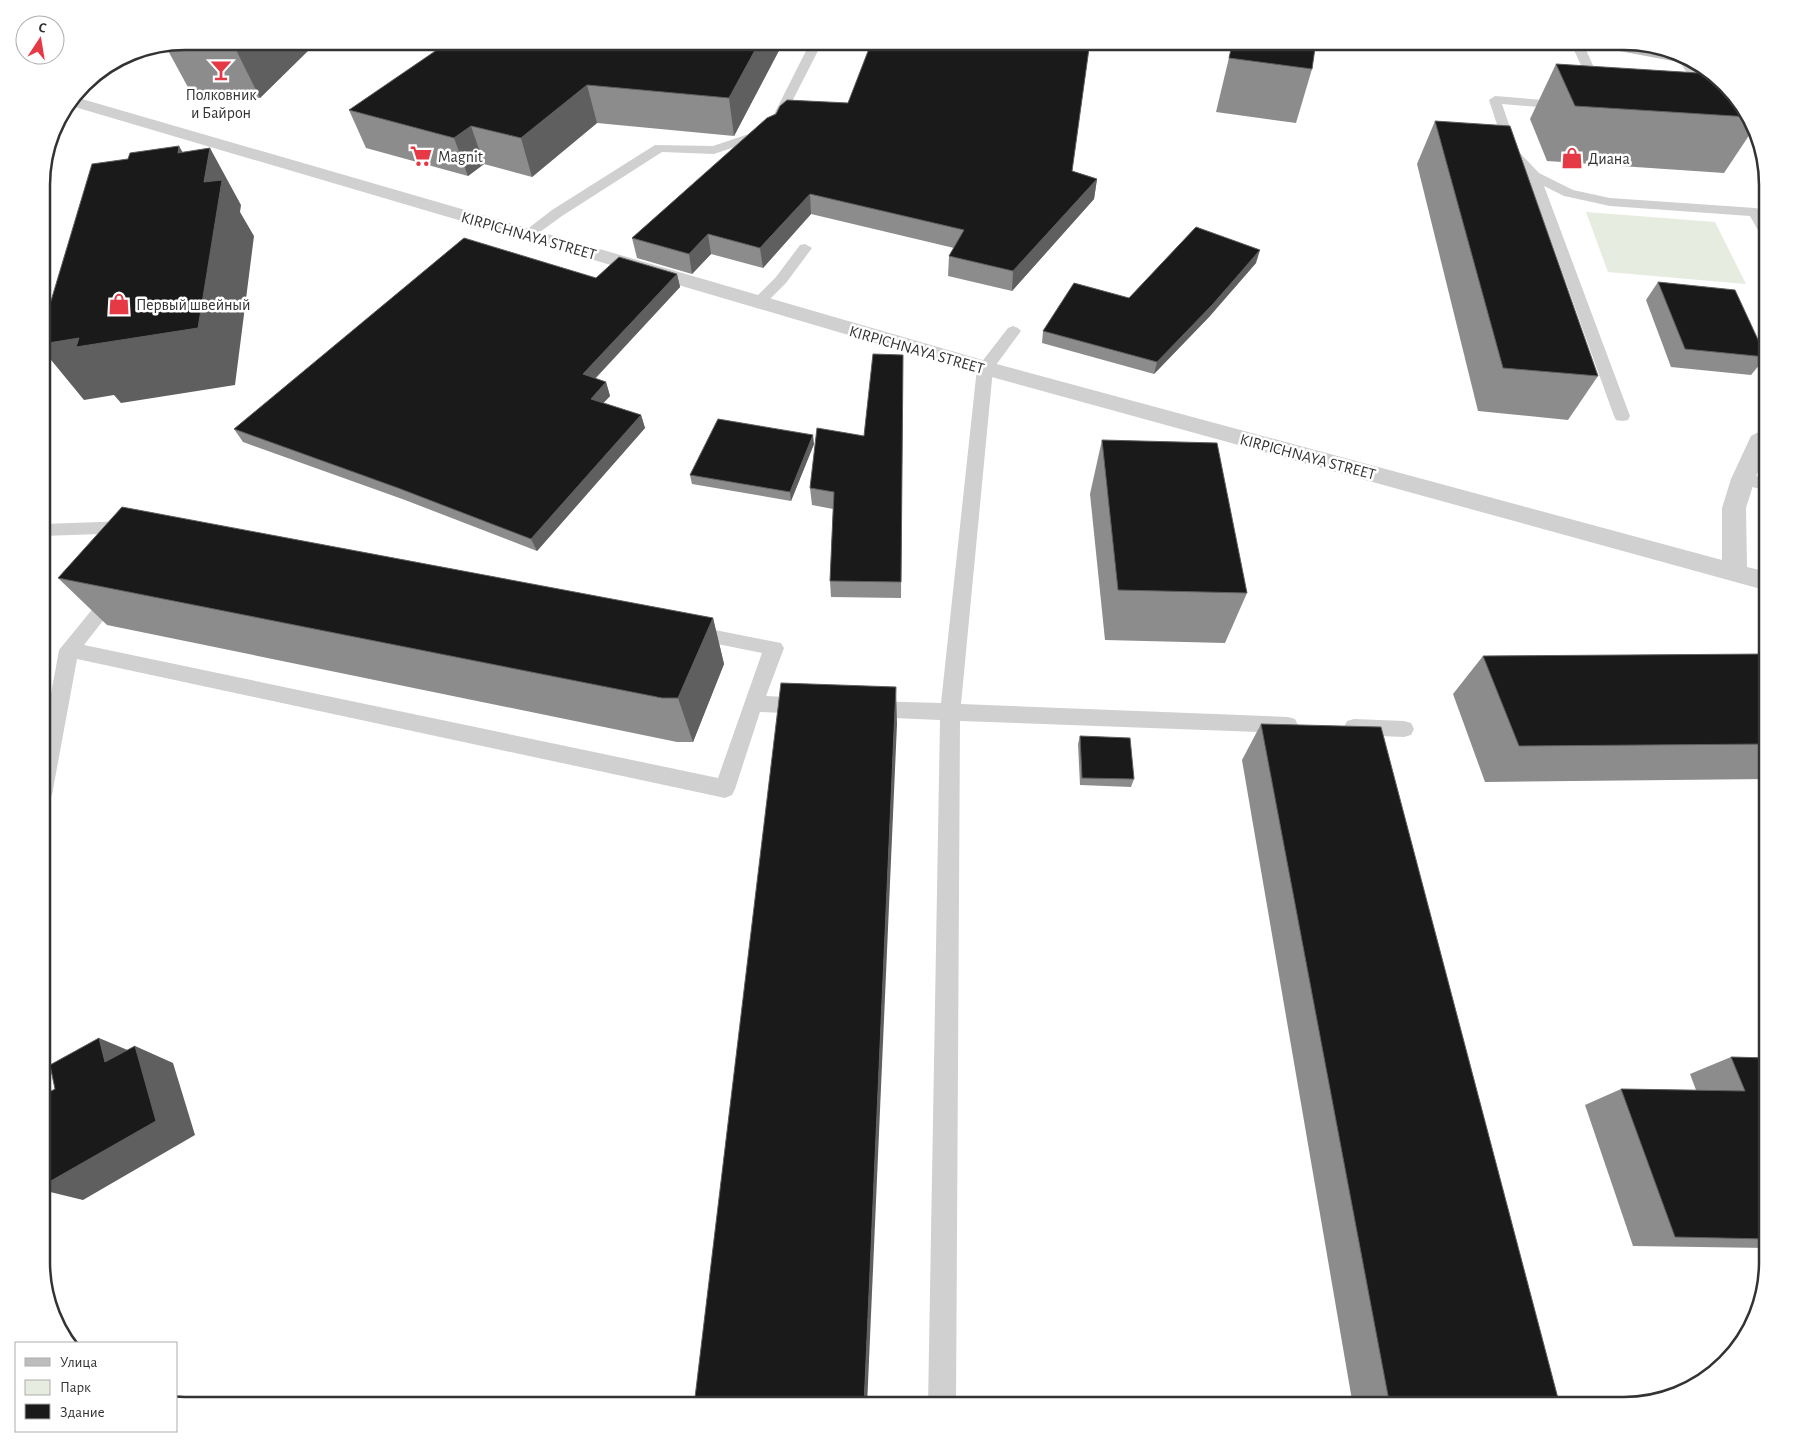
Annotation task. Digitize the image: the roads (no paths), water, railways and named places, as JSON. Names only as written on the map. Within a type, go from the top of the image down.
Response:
[{"type":"street","name":"KIRPICHNAYA STREET","points":[[78,103],[133,121],[528,234],[758,304],[1759,580]]},
{"type":"street","points":[[1735,573],[1734,508],[1743,479],[1759,441]]},
{"type":"lane","points":[[528,234],[557,213],[659,148],[714,150],[772,130],[812,50]]},
{"type":"lane","points":[[1580,50],[1604,101]]},
{"type":"lane","points":[[1691,67],[1716,109]]},
{"type":"lane","points":[[1579,106],[1496,100],[1512,152],[1534,176],[1569,193],[1610,202],[1755,212],[1759,219]]},
{"type":"lane","points":[[1534,176],[1622,416]]},
{"type":"lane","points":[[758,304],[781,280],[806,248]]},
{"type":"lane","points":[[942,1397],[950,713],[985,368],[1014,331]]},
{"type":"lane","points":[[1743,479],[1759,483]]},
{"type":"lane","points":[[50,530],[150,526]]},
{"type":"lane","points":[[50,752],[69,650],[126,580]]},
{"type":"lane","points":[[69,650],[725,789],[774,648],[676,629]]},
{"type":"lane","points":[[753,704],[822,707]]},
{"type":"lane","points":[[852,708],[1305,726]]},
{"type":"lane","points":[[1335,727],[1404,729]]},
{"type":"place","name":"Полковник и Байрон","points":[[221,70]]},
{"type":"place","name":"Magnit","points":[[421,156]]},
{"type":"place","name":"Диана","points":[[1572,158]]},
{"type":"place","name":"Первый швейный","points":[[119,304]]}]
